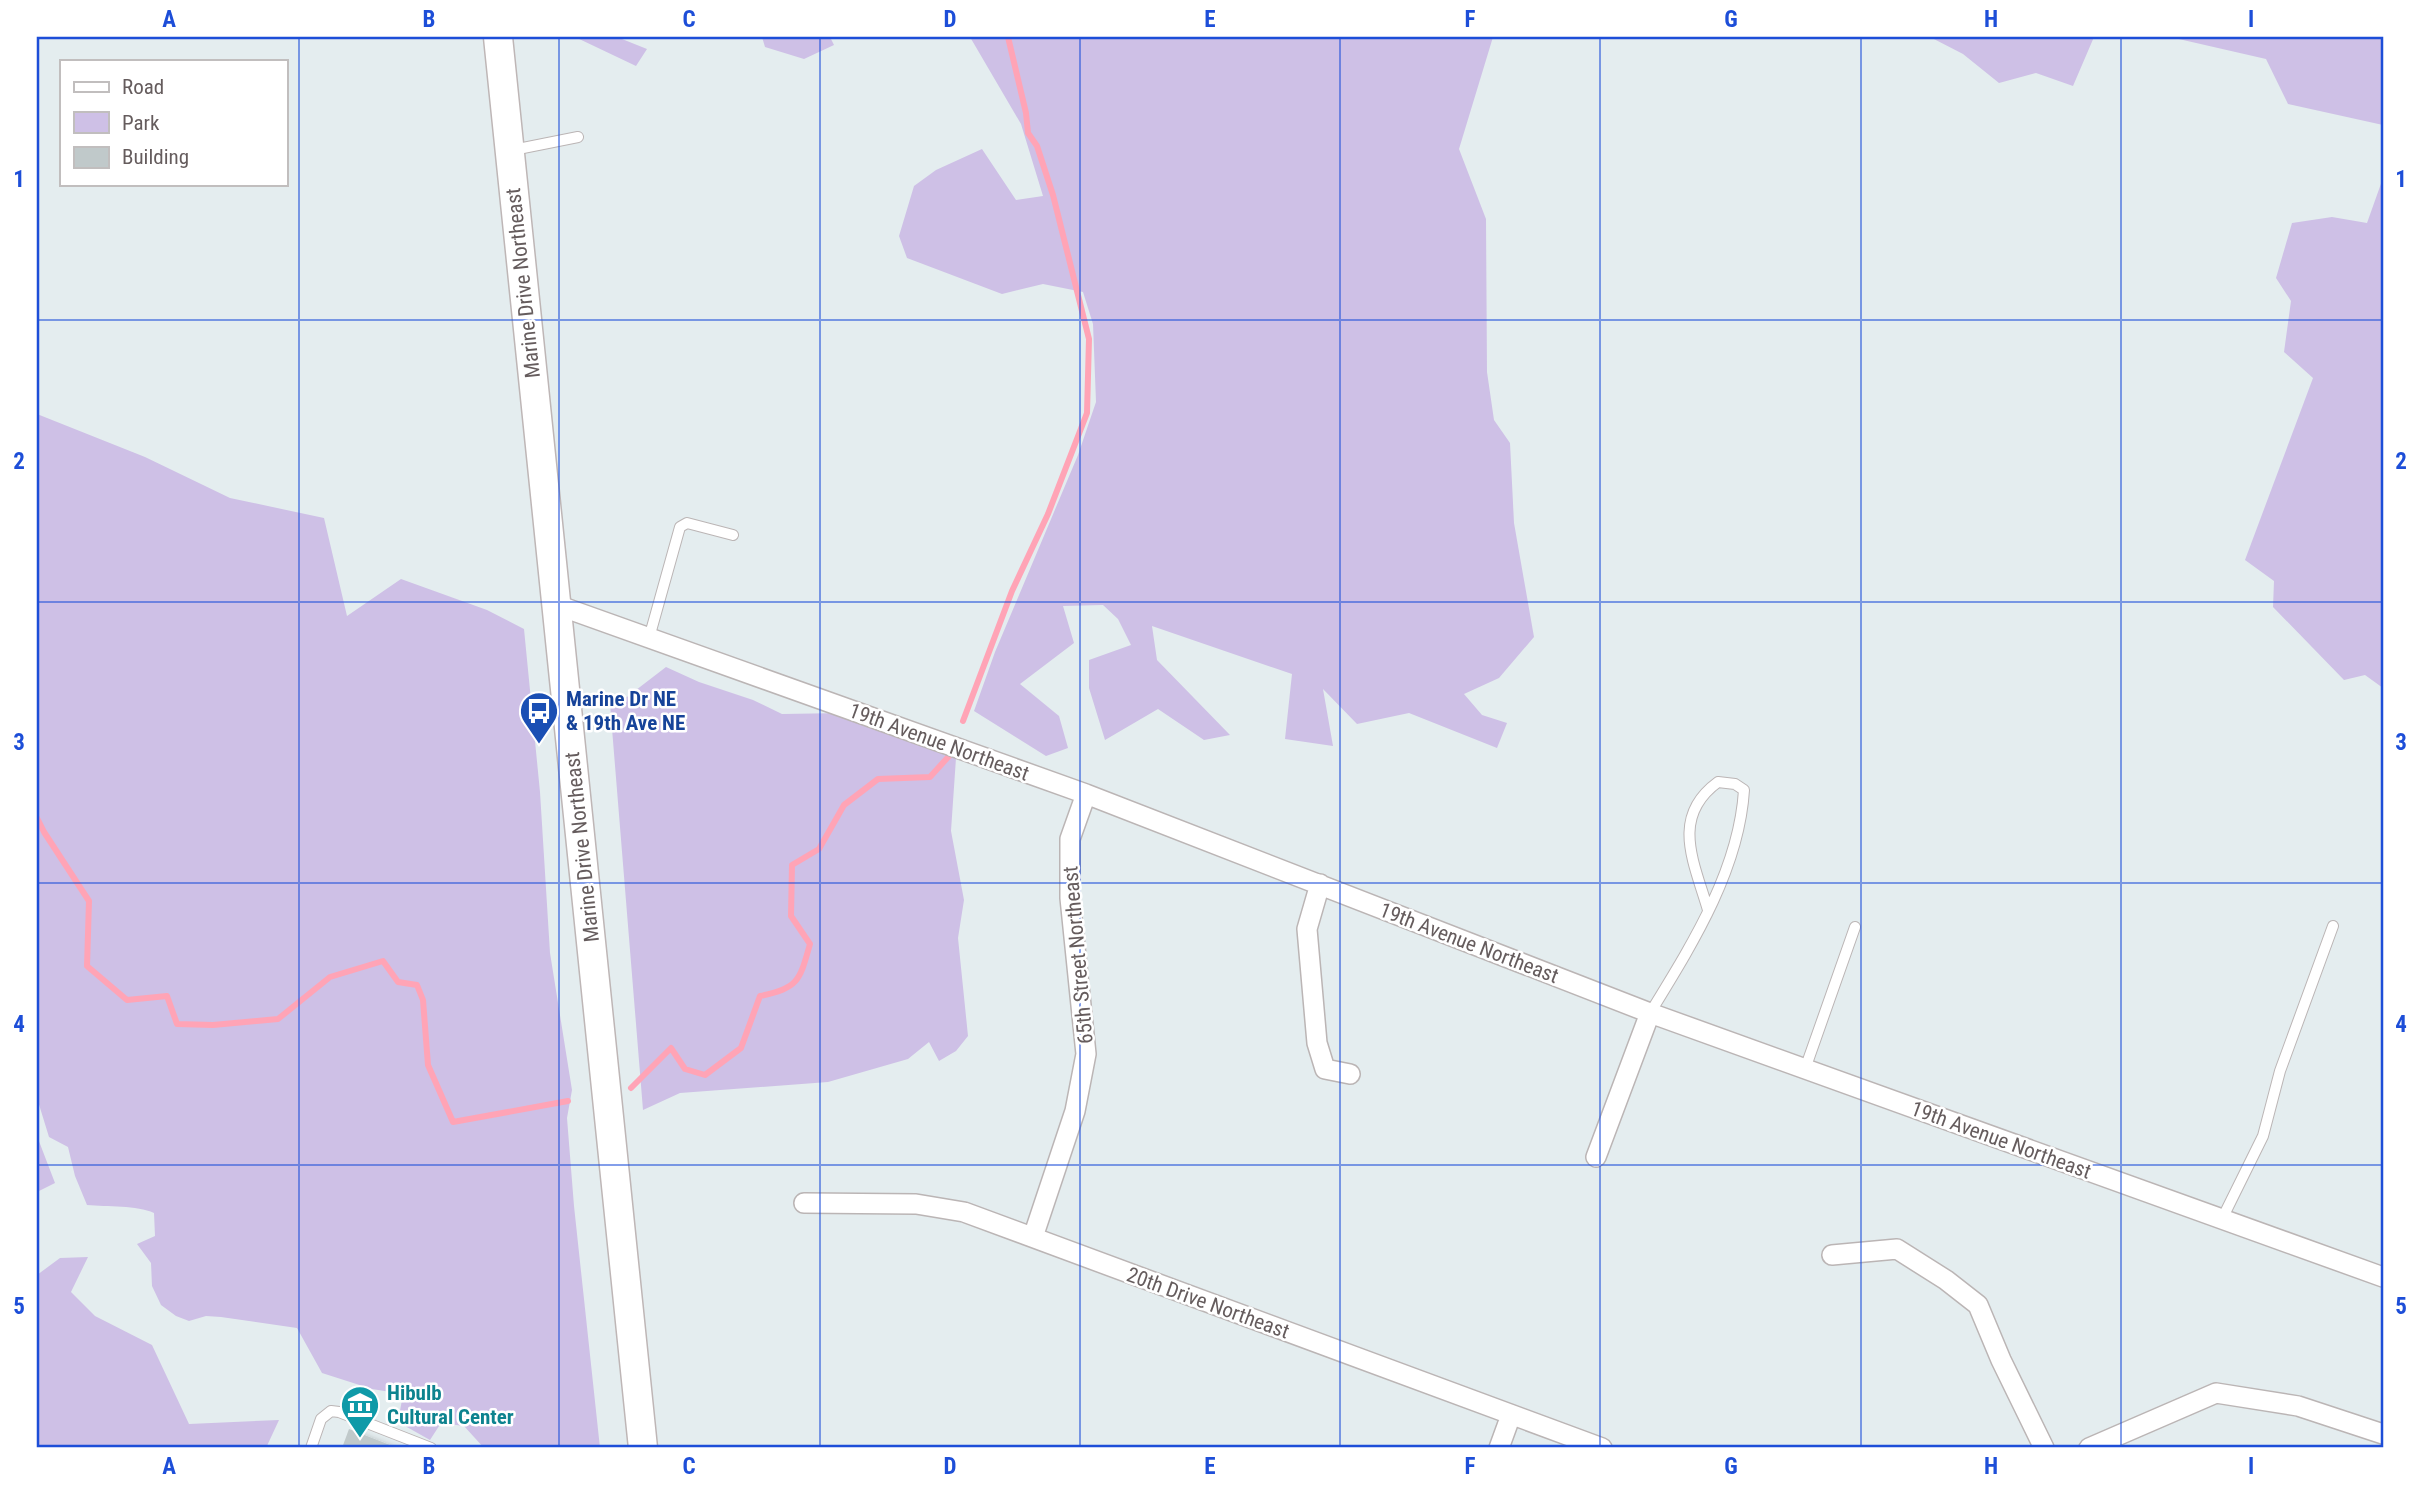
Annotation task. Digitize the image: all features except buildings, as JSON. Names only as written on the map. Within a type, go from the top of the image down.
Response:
[{"type":"main road","name":"Marine Drive Northeast","points":[[498,37],[643,1448]]},
{"type":"street","name":"19th Avenue Northeast","points":[[557,605],[1086,794],[1650,1013],[2383,1277]]},
{"type":"street","name":"65th Street Northeast","points":[[1033,1237],[1075,1111],[1086,1054],[1070,898],[1070,839],[1086,794]]},
{"type":"street","points":[[1320,884],[1307,929],[1317,1043],[1325,1069],[1350,1074]]},
{"type":"street","points":[[1597,1157],[1650,1013]]},
{"type":"street","name":"20th Drive Northeast","points":[[804,1203],[916,1204],[964,1212],[1602,1448]]},
{"type":"street","points":[[1832,1255],[1896,1249],[1946,1280],[1978,1305],[2001,1360],[2044,1448]]},
{"type":"street","points":[[2089,1448],[2216,1393],[2298,1406],[2383,1434]]},
{"type":"street","points":[[1499,1448],[1511,1415]]},
{"type":"lane","points":[[509,151],[578,137]]},
{"type":"lane","points":[[649,638],[680,527],[687,523],[733,535]]},
{"type":"lane","points":[[1650,1013],[1674,974],[1708,910],[1719,887],[1742,817],[1744,790],[1735,784],[1718,782],[1703,793],[1693,811],[1688,839],[1708,910]]},
{"type":"lane","points":[[2222,1219],[2263,1136],[2280,1071],[2333,926]]},
{"type":"lane","points":[[1805,1069],[1855,927]]},
{"type":"lane","points":[[311,1448],[321,1419],[331,1411],[431,1448]]},
{"type":"green space","points":[[575,37],[623,37],[622,39],[647,49],[636,66]]},
{"type":"green space","points":[[762,37],[830,37],[834,45],[804,59],[765,47]]},
{"type":"green space","points":[[970,37],[1493,37],[1459,149],[1486,219],[1487,372],[1494,420],[1510,443],[1514,523],[1534,637],[1499,678],[1464,694],[1482,715],[1507,723],[1497,748],[1409,713],[1357,724],[1323,689],[1333,746],[1285,739],[1292,674],[1152,626],[1157,660],[1230,735],[1204,740],[1158,709],[1105,740],[1089,688],[1089,660],[1131,645],[1118,619],[1103,605],[1063,606],[1074,643],[1020,684],[1059,716],[1068,748],[1046,756],[974,711],[995,652],[1078,455],[1096,402],[1093,324],[1083,292],[1043,284],[1002,294],[907,258],[899,236],[914,186],[936,170],[982,149],[1016,200],[1043,196],[1021,124]]},
{"type":"green space","points":[[1930,37],[2094,37],[2073,86],[2036,73],[1999,83],[1963,54]]},
{"type":"green space","points":[[2170,37],[2383,37],[2383,125],[2288,104],[2266,59]]},
{"type":"green space","points":[[2383,178],[2383,688],[2365,675],[2344,680],[2273,607],[2274,581],[2245,560],[2313,378],[2284,352],[2291,301],[2276,278],[2292,223],[2332,217],[2367,223]]},
{"type":"green space","points":[[37,414],[145,457],[230,498],[324,518],[347,616],[401,579],[487,610],[524,629],[540,792],[550,953],[572,1090],[567,1118],[600,1448],[484,1448],[464,1426],[441,1423],[430,1440],[398,1422],[403,1394],[372,1389],[322,1373],[297,1328],[206,1316],[189,1321],[176,1316],[161,1305],[152,1286],[151,1263],[137,1244],[155,1236],[154,1213],[131,1207],[87,1205],[75,1176],[68,1147],[49,1137],[37,1098]]},
{"type":"green space","points":[[666,667],[782,714],[843,713],[956,758],[951,831],[964,900],[958,938],[968,1036],[956,1051],[939,1061],[929,1042],[908,1059],[828,1082],[680,1093],[643,1110],[610,704],[623,700]]},
{"type":"green space","points":[[37,1136],[55,1183],[37,1192]]},
{"type":"green space","points":[[88,1257],[71,1292],[95,1316],[152,1345],[189,1424],[279,1420],[266,1448],[37,1448],[37,1275],[60,1258]]},
{"type":"waterway","points":[[963,721],[1012,591],[1048,514],[1087,413],[1089,339],[1053,195],[1037,146],[1028,133],[1026,113],[1008,37]]},
{"type":"waterway","points":[[631,1088],[671,1048],[685,1069],[705,1075],[741,1048],[760,996],[783,990],[796,980],[810,944],[791,916],[792,865],[819,849],[844,805],[878,779],[930,777],[950,755]]},
{"type":"waterway","points":[[37,818],[89,901],[87,966],[127,1000],[167,996],[177,1024],[213,1025],[278,1019],[330,977],[383,961],[398,982],[417,985],[423,1000],[428,1065],[453,1122],[568,1101]]},
{"type":"place","name":"Marine Dr NE & 19th Ave NE","points":[[539,745]]},
{"type":"place","name":"Hibulb Cultural Center","points":[[360,1439]]}]
